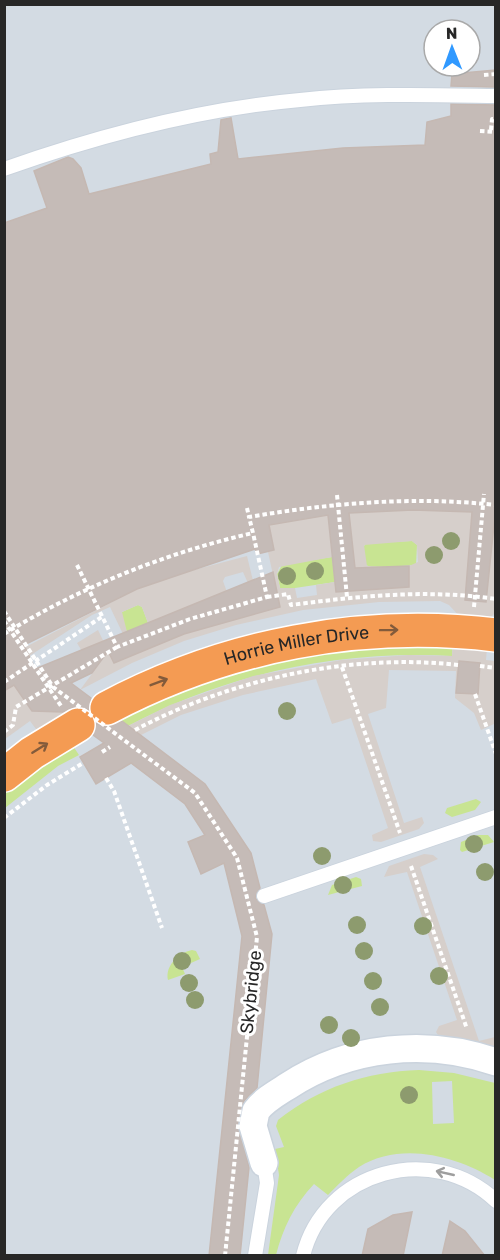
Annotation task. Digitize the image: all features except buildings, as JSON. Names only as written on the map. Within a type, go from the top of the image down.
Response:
[{"type":"main road","name":"Horrie Miller Drive","points":[[107,708],[145,688],[223,660],[333,635],[436,630],[495,635]]},
{"type":"main road","points":[[4,775],[73,721]]},
{"type":"street","points":[[264,1163],[254,1126],[255,1111],[300,1078],[331,1063],[369,1053],[410,1049],[449,1051],[495,1062]]},
{"type":"lane","points":[[4,169],[99,137],[167,120],[245,106],[360,96],[495,96]]},
{"type":"lane","points":[[264,896],[495,817]]},
{"type":"lane","points":[[255,1256],[267,1183],[264,1163]]},
{"type":"lane","points":[[303,1256],[319,1219],[344,1192],[376,1174],[413,1167],[449,1172],[483,1188],[495,1201]]},
{"type":"path","points":[[480,131],[493,131],[492,119],[495,119]]},
{"type":"path","points":[[474,610],[484,494]]},
{"type":"path","points":[[337,495],[347,597]]},
{"type":"path","points":[[249,517],[338,504],[407,500],[495,505]]},
{"type":"path","points":[[247,508],[267,597]]},
{"type":"path","points":[[4,634],[130,570],[180,553],[253,533]]},
{"type":"path","points":[[77,564],[117,647]]},
{"type":"path","points":[[4,732],[13,725],[16,707],[117,647],[190,619],[267,597],[288,594],[291,605],[347,597],[398,594],[476,596],[495,599]]},
{"type":"path","name":"Skybridge","points":[[4,611],[53,687],[195,793],[237,858],[256,937],[225,1256]]},
{"type":"path","points":[[4,682],[102,616]]},
{"type":"path","points":[[4,621],[73,721]]},
{"type":"path","points":[[135,730],[165,714],[201,700],[293,675],[342,667],[389,663],[458,664]]},
{"type":"path","points":[[480,666],[495,668]]},
{"type":"path","points":[[475,694],[495,754]]},
{"type":"path","points":[[102,752],[110,747]]},
{"type":"path","points":[[4,818],[47,785],[83,763]]},
{"type":"path","points":[[106,778],[114,791],[162,928]]},
{"type":"shaded area","points":[[5,5],[495,5],[495,1255],[5,1256]]},
{"type":"shaded area","points":[[413,510],[472,512],[465,600],[486,602],[495,515],[495,613],[490,618],[461,618],[449,605],[440,601],[379,602],[303,610],[236,625],[184,641],[132,663],[80,690],[94,671],[77,643],[98,630],[114,663],[184,634],[280,607],[268,552],[274,550],[269,525],[328,515],[332,557],[279,567],[277,574],[280,588],[295,588],[297,598],[317,595],[316,585],[335,582],[336,592],[357,590],[349,513]],"holes":[[[412,541],[417,545],[418,562],[409,566],[409,587],[388,588],[387,567],[367,566],[364,545]]]},
{"type":"shaded area","points":[[247,556],[255,589],[251,590],[243,572],[225,577],[223,581],[228,595],[148,623],[142,607],[138,605],[122,612],[127,632],[123,634],[110,607],[92,615],[5,672],[14,653],[137,589],[190,571]]},
{"type":"shaded area","points":[[453,644],[487,647],[486,660],[495,661],[494,724],[481,730],[474,713],[455,698],[456,671],[389,670],[386,708],[368,714],[404,823],[422,817],[424,823],[419,829],[381,842],[373,841],[372,835],[388,828],[351,718],[332,724],[316,679],[243,695],[181,715],[141,735],[128,726],[170,705],[253,676],[341,660],[409,655],[452,656]],"holes":[[[459,661],[480,663],[478,694],[456,692]]]},
{"type":"shaded area","points":[[14,685],[32,711],[63,712],[68,716],[39,733],[30,721],[5,739],[5,691]]},
{"type":"shaded area","points":[[424,854],[433,855],[438,859],[420,867],[479,1041],[495,1037],[495,1050],[440,1038],[436,1032],[439,1026],[457,1020],[407,872],[384,877],[389,866]]},
{"type":"green space","points":[[412,541],[417,545],[416,565],[371,568],[365,564],[363,548],[366,543]]},
{"type":"green space","points":[[332,557],[335,582],[280,588],[277,574],[282,565]]},
{"type":"green space","points":[[138,605],[142,607],[148,623],[127,632],[120,615]]},
{"type":"green space","points":[[453,644],[452,656],[368,657],[286,669],[205,692],[128,726],[116,717],[200,680],[321,650]]},
{"type":"green space","points":[[71,743],[79,755],[58,766],[5,808],[5,792]]},
{"type":"green space","points":[[476,799],[481,802],[475,810],[452,817],[445,813],[447,808]]},
{"type":"green space","points":[[478,835],[488,835],[494,842],[462,852],[460,850],[461,842]]},
{"type":"green space","points":[[356,877],[361,879],[362,886],[328,895],[332,885]]},
{"type":"green space","points":[[192,950],[196,951],[200,959],[182,967],[185,974],[168,980],[169,970],[174,961],[182,954]]},
{"type":"green space","points":[[399,1071],[454,1073],[495,1083],[495,1180],[480,1171],[446,1158],[410,1153],[375,1159],[355,1170],[328,1195],[314,1184],[290,1217],[276,1255],[268,1255],[279,1175],[275,1149],[284,1147],[276,1126],[278,1120],[310,1099],[344,1083]],"holes":[[[452,1081],[454,1123],[433,1124],[432,1082]]]}]
